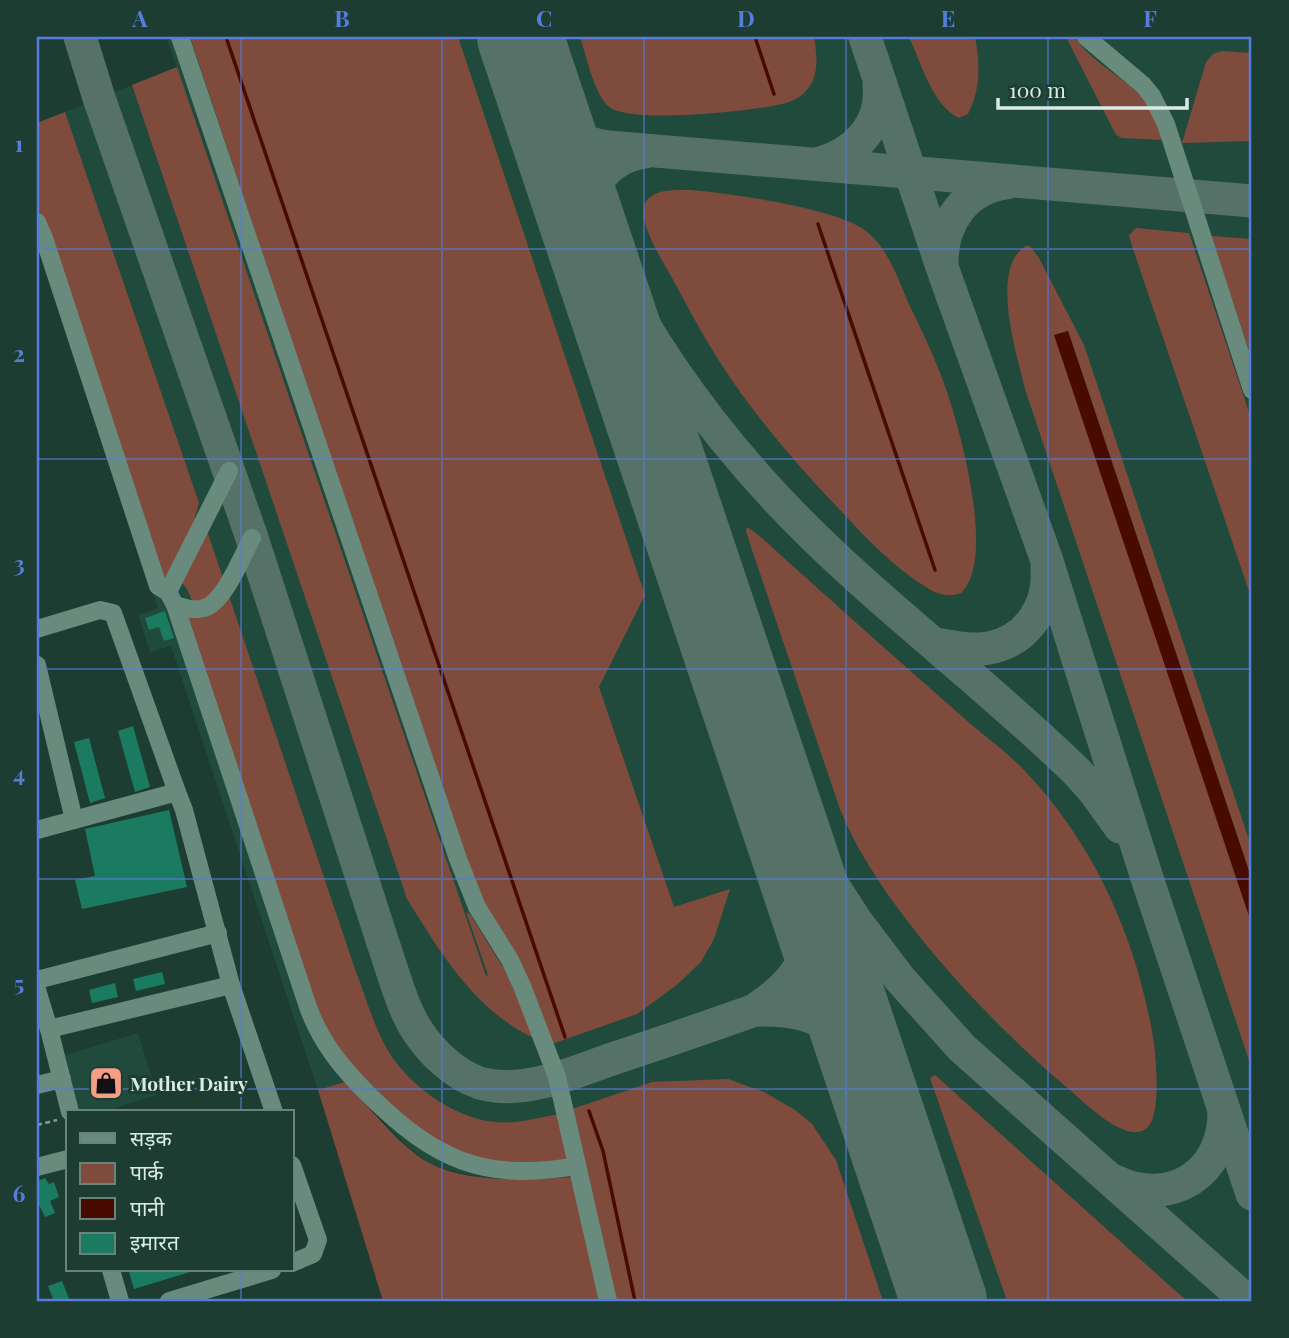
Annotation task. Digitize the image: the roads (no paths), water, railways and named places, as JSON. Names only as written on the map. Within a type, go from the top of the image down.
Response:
[{"type":"street","points":[[180,37],[457,859],[477,907],[510,960],[557,1077],[608,1301]]},
{"type":"street","points":[[1086,37],[1143,85],[1159,108],[1252,390]]},
{"type":"street","points":[[37,222],[158,586],[172,598],[198,609],[210,605],[217,600],[252,538]]},
{"type":"street","points":[[229,471],[172,598],[308,1007],[322,1040],[347,1072],[409,1132],[446,1155],[484,1168],[544,1171],[577,1166]]},
{"type":"street","points":[[37,629],[100,610],[113,613],[184,810],[231,985],[273,1110]]},
{"type":"street","points":[[37,665],[74,820]]},
{"type":"street","points":[[37,830],[177,792]]},
{"type":"street","points":[[37,980],[218,933]]},
{"type":"street","points":[[49,1029],[231,985]]},
{"type":"street","points":[[37,990],[62,1079],[66,1110]]},
{"type":"street","points":[[37,1085],[62,1079]]},
{"type":"street","points":[[37,1167],[66,1160]]},
{"type":"street","points":[[294,1171],[318,1240],[313,1254],[294,1262]]},
{"type":"street","points":[[112,1272],[120,1301]]},
{"type":"street","points":[[169,1301],[265,1272]]},
{"type":"water","points":[[1068,331],[1252,880],[1252,925],[1054,335]]},
{"type":"waterway","points":[[226,37],[565,1037]]},
{"type":"waterway","points":[[755,37],[774,94]]},
{"type":"waterway","points":[[818,224],[935,570]]},
{"type":"waterway","points":[[589,1111],[603,1151],[635,1301]]},
{"type":"place","name":"Mother Dairy","points":[[106,1083]]}]
